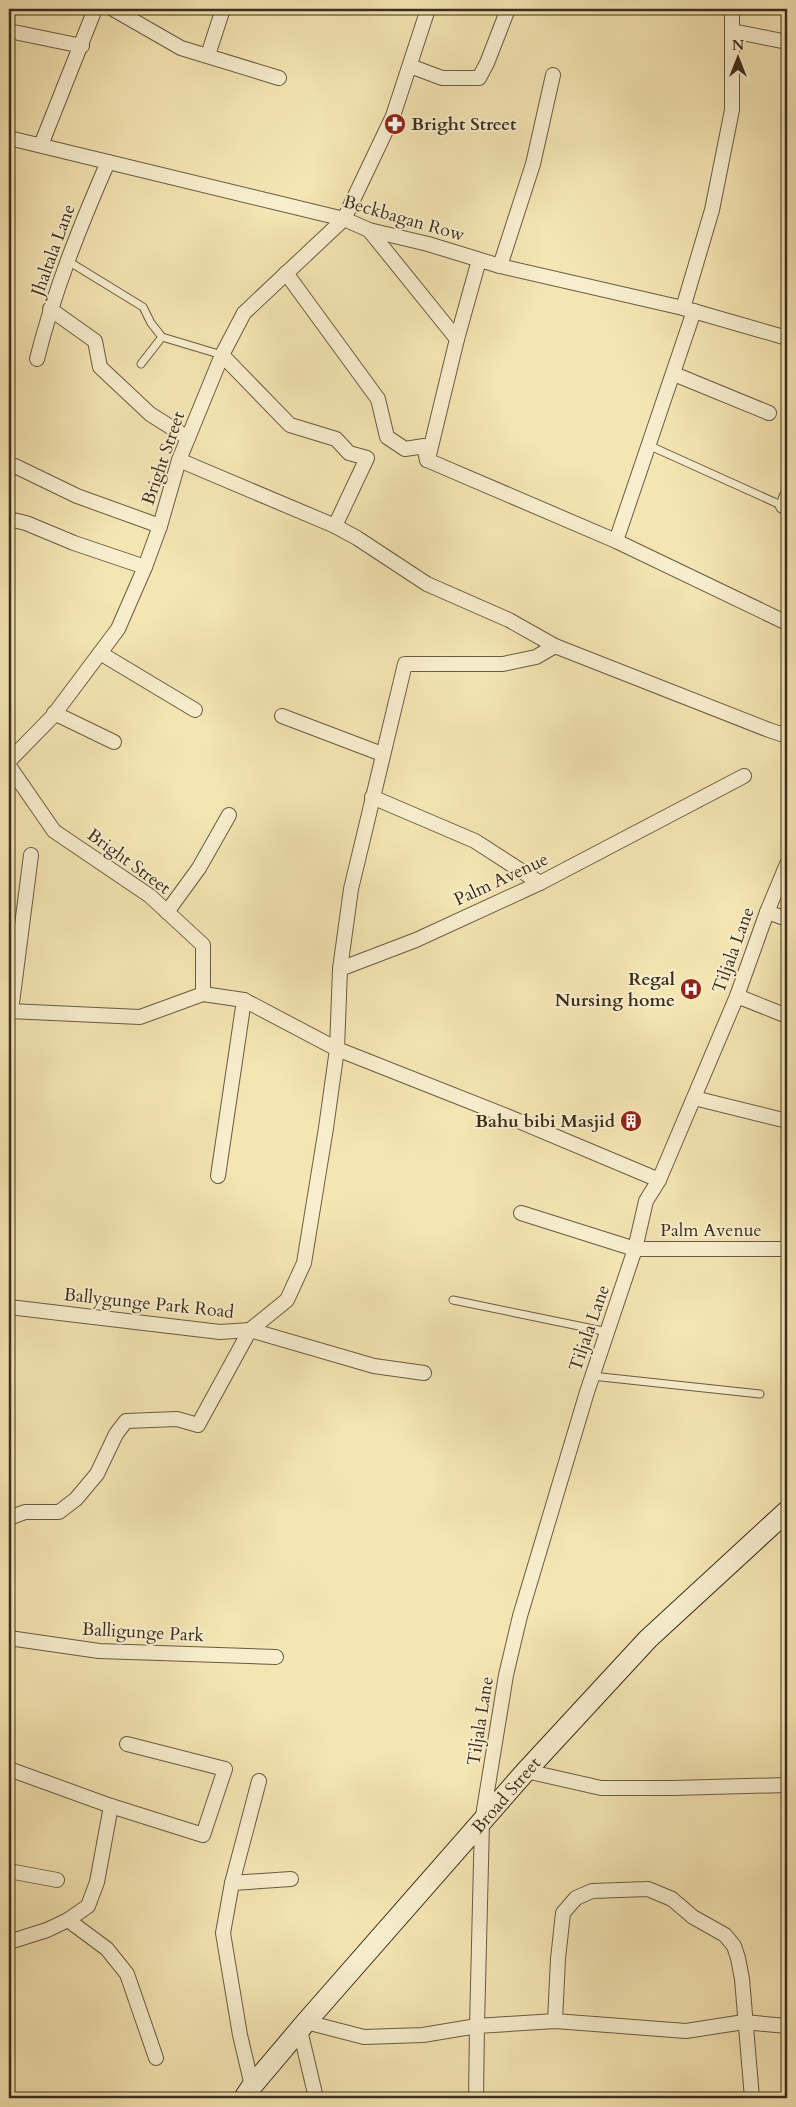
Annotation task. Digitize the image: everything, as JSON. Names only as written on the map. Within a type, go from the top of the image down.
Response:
[{"type":"street","points":[[41,145],[96,9]]},
{"type":"street","points":[[113,9],[182,48],[279,78]]},
{"type":"street","points":[[208,55],[223,9]]},
{"type":"street","name":"Bright Street","points":[[9,761],[54,713],[118,629],[145,567],[160,526],[179,460],[222,354],[244,313],[344,219],[393,116],[428,9]]},
{"type":"street","points":[[410,66],[442,78],[479,78],[488,63],[508,9]]},
{"type":"street","points":[[616,540],[674,374],[712,210],[732,110],[732,9]]},
{"type":"street","points":[[732,31],[787,42]]},
{"type":"street","points":[[10,32],[82,46]]},
{"type":"street","points":[[500,266],[533,164],[554,75]]},
{"type":"street","name":"Beckbagan Row","points":[[9,138],[344,219],[368,230],[428,244],[500,266],[689,309],[787,338]]},
{"type":"street","name":"Jhaltala Lane","points":[[108,162],[50,309],[95,341],[100,367],[150,414],[188,438]]},
{"type":"street","points":[[368,230],[457,338]]},
{"type":"street","points":[[428,460],[457,338],[479,260]]},
{"type":"street","points":[[286,273],[378,399],[388,437],[405,449],[424,446],[428,460]]},
{"type":"street","points":[[37,359],[50,309]]},
{"type":"street","points":[[222,354],[290,425],[336,439],[349,453],[367,458],[335,526]]},
{"type":"street","points":[[674,374],[769,413]]},
{"type":"street","points":[[179,460],[335,526],[357,538],[427,584],[509,620],[554,646],[787,736]]},
{"type":"street","points":[[428,460],[616,540],[787,623]]},
{"type":"street","points":[[15,466],[77,496],[160,526]]},
{"type":"street","points":[[9,519],[26,523],[74,543],[145,567]]},
{"type":"street","points":[[337,1049],[340,969],[351,889],[405,664],[503,664],[536,657],[554,646]]},
{"type":"street","points":[[100,653],[195,710]]},
{"type":"street","points":[[54,713],[114,742]]},
{"type":"street","points":[[282,716],[382,754]]},
{"type":"street","name":"Bright Street","points":[[9,766],[54,831],[150,896],[202,945],[202,994]]},
{"type":"street","name":"Palm Avenue","points":[[340,969],[416,940],[540,883],[744,776]]},
{"type":"street","points":[[372,798],[475,841],[540,883]]},
{"type":"street","points":[[167,912],[199,868],[229,815]]},
{"type":"street","points":[[31,855],[10,1011],[140,1017],[202,994],[244,1000],[337,1049],[509,1117],[659,1180]]},
{"type":"street","name":"Tiljala Lane","points":[[476,2098],[482,1822],[506,1675],[520,1616],[592,1376],[635,1249],[646,1202],[659,1180],[737,996],[766,912],[787,864]]},
{"type":"street","points":[[766,912],[787,919]]},
{"type":"street","points":[[737,996],[787,1016]]},
{"type":"street","points":[[218,1176],[244,1000]]},
{"type":"street","name":"Ballygunge Park Road","points":[[9,1307],[220,1332],[250,1330],[287,1300],[304,1263],[337,1049]]},
{"type":"street","points":[[694,1098],[787,1120]]},
{"type":"street","name":"Palm Avenue","points":[[521,1213],[635,1249],[787,1249]]},
{"type":"street","points":[[9,1518],[25,1512],[59,1512],[76,1499],[96,1474],[116,1434],[126,1422],[177,1419],[198,1425],[250,1330],[374,1366],[424,1373]]},
{"type":"street","name":"Broad Street","points":[[248,2092],[303,2026],[526,1771],[648,1639],[787,1510]]},
{"type":"street","name":"Balligunge Park","points":[[9,1638],[99,1650],[276,1657]]},
{"type":"street","points":[[9,1769],[111,1806],[203,1835],[225,1769],[127,1744]]},
{"type":"street","points":[[526,1771],[601,1788],[787,1786]]},
{"type":"street","points":[[248,2092],[223,1933],[232,1883],[259,1781]]},
{"type":"street","points":[[9,1942],[47,1930],[68,1920],[88,1906],[97,1882],[111,1806]]},
{"type":"street","points":[[9,1871],[57,1880]]},
{"type":"street","points":[[232,1883],[291,1879]]},
{"type":"street","points":[[555,2021],[558,1959],[563,1913],[576,1898],[592,1891],[648,1889],[672,1899],[693,1917],[725,1936],[734,1946],[742,1979],[744,2022],[752,2098]]},
{"type":"street","points":[[68,1920],[107,1949],[126,1974],[156,2058]]},
{"type":"street","points":[[316,2098],[303,2026],[364,2037],[423,2035],[478,2026],[555,2021],[686,2031],[744,2022],[787,2026]]},
{"type":"lane","points":[[68,260],[143,307],[162,337],[222,354]]},
{"type":"lane","points":[[141,364],[162,337]]},
{"type":"lane","points":[[648,445],[786,503]]},
{"type":"lane","points":[[453,1300],[608,1332]]},
{"type":"lane","points":[[592,1376],[760,1394]]},
{"type":"place","name":"Bright Street","points":[[395,124]]},
{"type":"place","name":"Regal Nursing home","points":[[691,989]]},
{"type":"place","name":"Bahu bibi Masjid","points":[[631,1121]]}]
